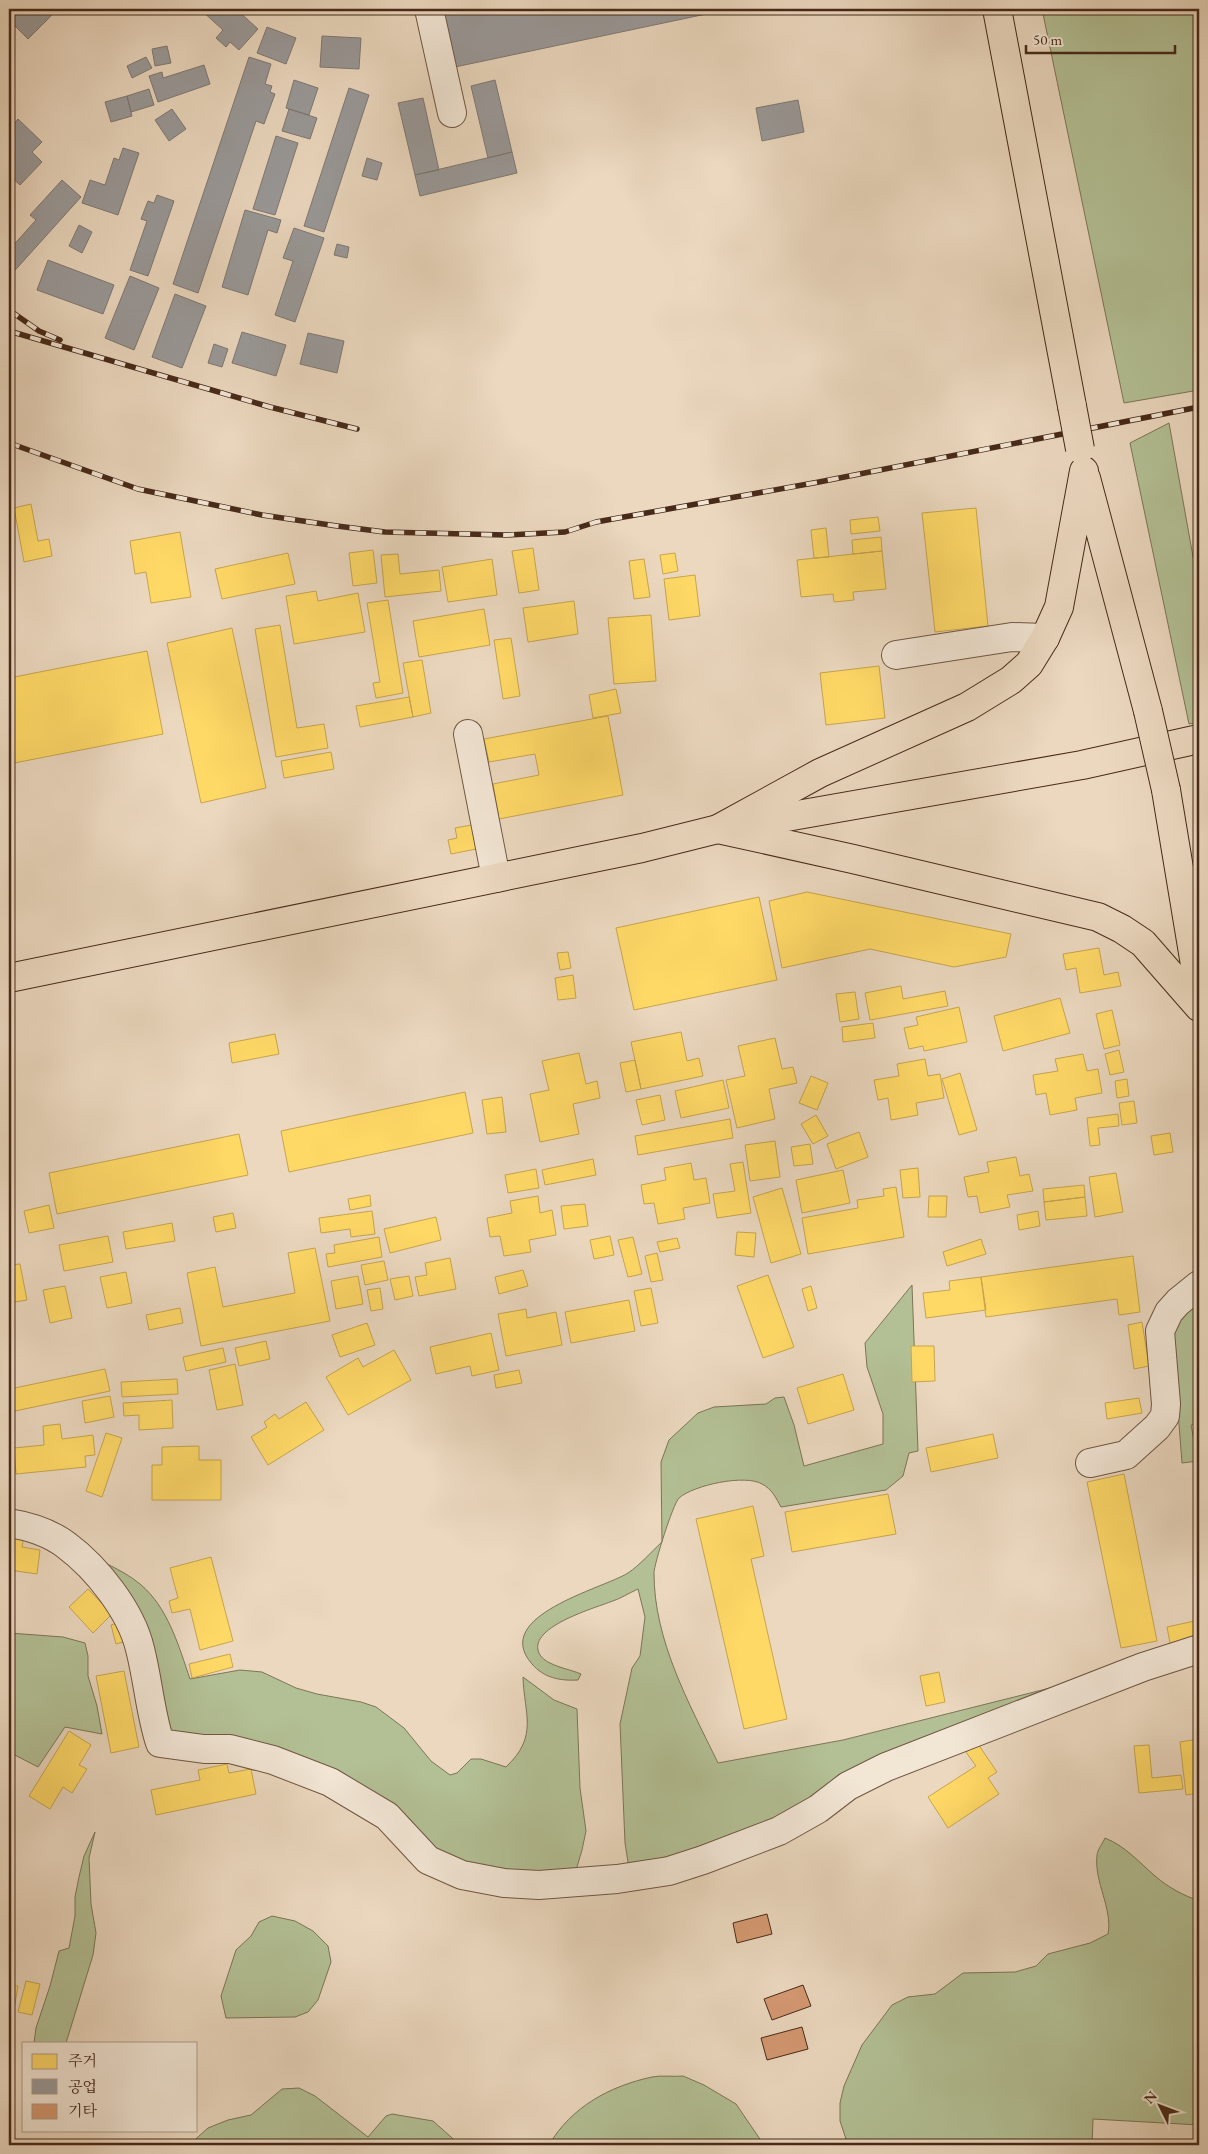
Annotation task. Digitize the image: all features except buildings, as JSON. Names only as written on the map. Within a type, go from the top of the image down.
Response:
[{"type":"main road","points":[[997,9],[1082,460],[1148,711],[1166,790],[1199,989]]},
{"type":"main road","points":[[718,829],[820,772],[967,707],[1011,680],[1029,664],[1045,638],[1059,607],[1082,460]]},
{"type":"main road","points":[[9,978],[642,848],[718,829],[1082,765],[1199,739]]},
{"type":"main road","points":[[718,829],[853,858],[1098,917],[1122,929],[1143,943],[1199,1007]]},
{"type":"main road","points":[[1184,898],[1199,932]]},
{"type":"street","points":[[429,9],[452,113]]},
{"type":"street","points":[[896,655],[1012,637],[1045,638]]},
{"type":"street","points":[[468,734],[496,878]]},
{"type":"street","points":[[1090,1463],[1126,1455],[1157,1427],[1165,1416],[1166,1404],[1160,1331],[1169,1312],[1199,1285]]},
{"type":"street","points":[[9,1523],[41,1531],[65,1544],[89,1567],[115,1597],[130,1619],[140,1648],[154,1726],[160,1743],[204,1749],[230,1749],[274,1760],[330,1782],[387,1816],[428,1860],[462,1875],[504,1883],[539,1885],[618,1879],[669,1871],[703,1860],[779,1831],[818,1809],[848,1786],[886,1767],[1143,1667],[1199,1649]]},
{"type":"green space","points":[[1042,9],[1199,9],[1199,390],[1124,403]]},
{"type":"green space","points":[[1169,423],[1199,590],[1199,722],[1189,724],[1130,443]]},
{"type":"green space","points":[[912,1285],[918,1451],[909,1453],[903,1476],[886,1490],[781,1507],[768,1488],[754,1481],[720,1482],[707,1485],[686,1493],[679,1498],[662,1542],[661,1462],[669,1440],[698,1413],[714,1407],[766,1404],[775,1398],[784,1397],[794,1425],[804,1466],[883,1444],[883,1414],[867,1367],[865,1343]]},
{"type":"green space","points":[[1199,1305],[1199,1423],[1191,1425],[1198,1461],[1182,1463],[1172,1334],[1182,1314]]},
{"type":"green space","points":[[662,1542],[654,1573],[660,1623],[675,1671],[718,1763],[843,1740],[1094,1677],[758,1832],[629,1868],[625,1843],[620,1724],[632,1668],[640,1656],[645,1617],[638,1589],[577,1614],[551,1628],[542,1636],[538,1645],[543,1659],[553,1665],[581,1674],[578,1680],[553,1678],[542,1673],[532,1664],[523,1647],[526,1632],[537,1618],[554,1606],[628,1573]]},
{"type":"green space","points":[[76,1549],[125,1574],[150,1593],[171,1628],[190,1679],[240,1670],[262,1672],[296,1688],[376,1707],[404,1728],[431,1761],[450,1775],[457,1773],[471,1759],[481,1759],[506,1767],[516,1756],[523,1745],[527,1724],[523,1677],[554,1700],[577,1709],[580,1788],[586,1831],[574,1877],[456,1866],[398,1820],[167,1730],[155,1691]]},
{"type":"green space","points":[[9,1633],[63,1637],[85,1643],[88,1656],[88,1676],[97,1706],[102,1734],[65,1727],[38,1767],[9,1752]]},
{"type":"green space","points":[[95,1832],[89,1858],[91,1904],[96,1933],[93,1955],[66,2042],[34,2042],[36,2028],[59,1951],[69,1948],[75,1916],[75,1897],[84,1856]]},
{"type":"green space","points":[[1105,1838],[1125,1850],[1166,1884],[1182,1894],[1199,1901],[1199,2125],[1093,2119],[1092,2145],[848,2145],[840,2121],[840,2103],[844,2086],[862,2045],[892,2005],[908,1997],[935,1994],[963,1973],[1015,1972],[1036,1966],[1048,1954],[1090,1943],[1108,1934],[1108,1915],[1097,1866],[1097,1854]]},
{"type":"green space","points":[[272,1916],[295,1921],[313,1931],[328,1946],[331,1962],[318,2000],[308,2012],[295,2017],[226,2018],[221,1996],[236,1950],[251,1936],[259,1922]]},
{"type":"green space","points":[[683,2076],[704,2085],[736,2104],[764,2145],[549,2145],[568,2120],[580,2109],[607,2092],[652,2077]]},
{"type":"green space","points":[[299,2088],[315,2096],[368,2137],[386,2116],[392,2114],[433,2121],[460,2145],[189,2145],[208,2128],[228,2120],[251,2115],[282,2089]]},
{"type":"railway","points":[[9,310],[39,331],[60,340]]},
{"type":"railway","points":[[9,331],[270,407],[357,429]]},
{"type":"railway","points":[[9,443],[138,489],[262,515],[385,532],[506,535],[565,532],[596,522],[819,482],[1199,407]]}]
